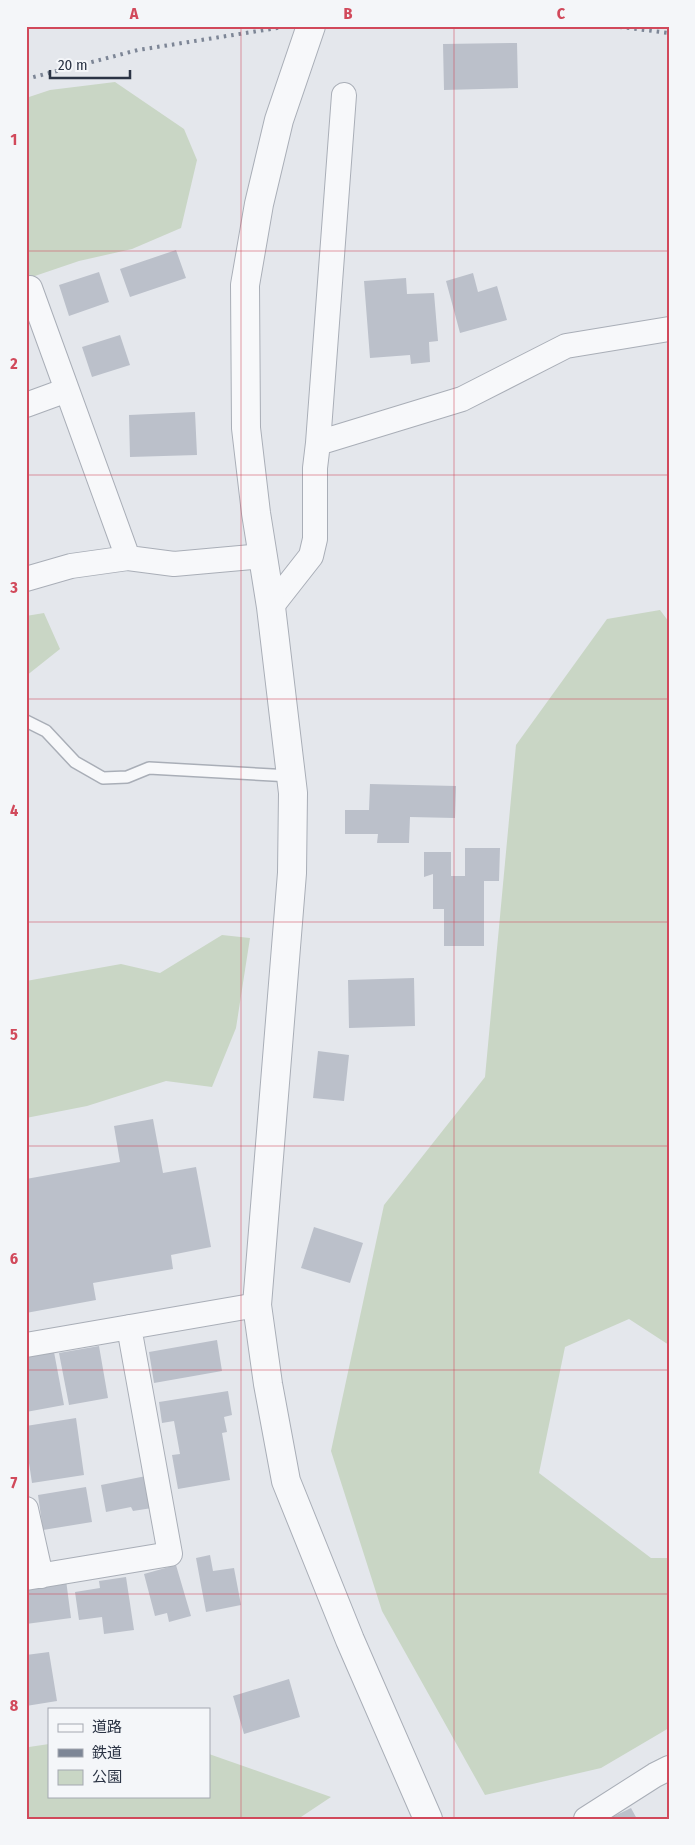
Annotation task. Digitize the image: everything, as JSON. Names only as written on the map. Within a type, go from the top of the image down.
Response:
[{"type":"street","points":[[311,26],[279,120],[259,204],[245,285],[246,428],[263,556],[272,607],[293,793],[292,873],[257,1305],[268,1384],[286,1481],[350,1640],[428,1819]]},
{"type":"street","points":[[272,607],[311,556],[315,539],[315,468],[344,95]]},
{"type":"street","points":[[30,288],[128,558]]},
{"type":"street","points":[[318,443],[462,399],[566,346],[669,329]]},
{"type":"street","points":[[26,405],[67,390]]},
{"type":"street","points":[[26,579],[71,566],[128,558],[174,564],[263,556]]},
{"type":"street","points":[[26,1345],[257,1305]]},
{"type":"street","points":[[26,1509],[34,1577],[170,1554],[129,1327]]},
{"type":"street","points":[[586,1819],[669,1768]]},
{"type":"lane","points":[[26,721],[46,730],[75,762],[103,778],[127,776],[149,768],[291,776]]},
{"type":"green space","points":[[115,82],[184,129],[197,160],[181,228],[132,249],[79,261],[26,279],[26,98],[50,90]]},
{"type":"green space","points":[[660,610],[669,622],[669,1345],[629,1319],[565,1347],[539,1473],[651,1558],[669,1558],[669,1728],[601,1768],[485,1795],[382,1611],[331,1451],[384,1205],[485,1077],[516,745],[607,619]]},
{"type":"green space","points":[[44,613],[60,649],[26,676],[26,616]]},
{"type":"green space","points":[[222,935],[250,938],[236,1028],[212,1087],[166,1081],[87,1106],[26,1118],[26,981],[121,964],[160,973]]},
{"type":"green space","points":[[48,1744],[48,1798],[210,1798],[210,1754],[331,1797],[298,1819],[26,1819],[26,1749]]},
{"type":"building","points":[[517,43],[518,88],[444,90],[443,44]]},
{"type":"building","points":[[176,250],[186,278],[130,297],[120,269]]},
{"type":"building","points":[[99,272],[109,302],[69,316],[59,285]]},
{"type":"building","points":[[473,273],[478,292],[497,286],[507,320],[460,333],[446,281]]},
{"type":"building","points":[[406,278],[407,294],[434,293],[438,341],[429,342],[430,362],[411,364],[410,355],[370,358],[364,281]]},
{"type":"building","points":[[120,335],[130,365],[92,377],[82,347]]},
{"type":"building","points":[[195,412],[197,455],[130,457],[129,415]]},
{"type":"building","points":[[370,784],[456,786],[455,818],[410,817],[409,843],[377,843],[378,834],[345,834],[345,810],[369,810]]},
{"type":"building","points":[[465,848],[500,848],[499,881],[484,881],[484,946],[444,946],[444,909],[433,909],[433,874],[424,877],[424,852],[451,852],[451,876],[465,876]]},
{"type":"building","points":[[414,978],[415,1026],[349,1028],[348,980]]},
{"type":"building","points":[[318,1051],[349,1055],[344,1101],[313,1098]]},
{"type":"building","points":[[153,1119],[163,1173],[196,1167],[211,1247],[171,1255],[173,1269],[93,1283],[96,1300],[26,1313],[26,1179],[120,1162],[114,1126]]},
{"type":"building","points":[[314,1227],[363,1243],[350,1283],[301,1268]]},
{"type":"building","points":[[217,1340],[222,1371],[154,1383],[149,1352]]},
{"type":"building","points":[[99,1346],[108,1398],[69,1405],[59,1353]]},
{"type":"building","points":[[54,1352],[64,1405],[26,1412],[26,1357]]},
{"type":"building","points":[[228,1391],[232,1415],[224,1417],[227,1432],[222,1433],[230,1480],[178,1489],[172,1455],[180,1454],[174,1421],[162,1423],[159,1402]]},
{"type":"building","points":[[76,1418],[84,1475],[32,1483],[26,1443],[26,1426]]},
{"type":"building","points":[[146,1476],[152,1508],[133,1511],[131,1507],[106,1512],[101,1485]]},
{"type":"building","points":[[86,1487],[92,1522],[43,1530],[38,1495]]},
{"type":"building","points":[[210,1555],[213,1571],[234,1568],[241,1605],[206,1612],[196,1558]]},
{"type":"building","points":[[176,1565],[191,1616],[169,1622],[167,1613],[155,1616],[144,1574]]},
{"type":"building","points":[[126,1577],[134,1630],[104,1634],[102,1617],[79,1620],[75,1592],[100,1588],[99,1581]]},
{"type":"building","points":[[66,1580],[71,1618],[26,1624],[26,1586]]},
{"type":"building","points":[[49,1652],[57,1701],[26,1706],[26,1655]]},
{"type":"building","points":[[289,1679],[300,1717],[244,1734],[233,1696]]},
{"type":"building","points":[[631,1808],[637,1819],[608,1819]]},
{"type":"railway","points":[[26,79],[138,50],[290,26]]},
{"type":"railway","points":[[612,26],[669,33]]}]
